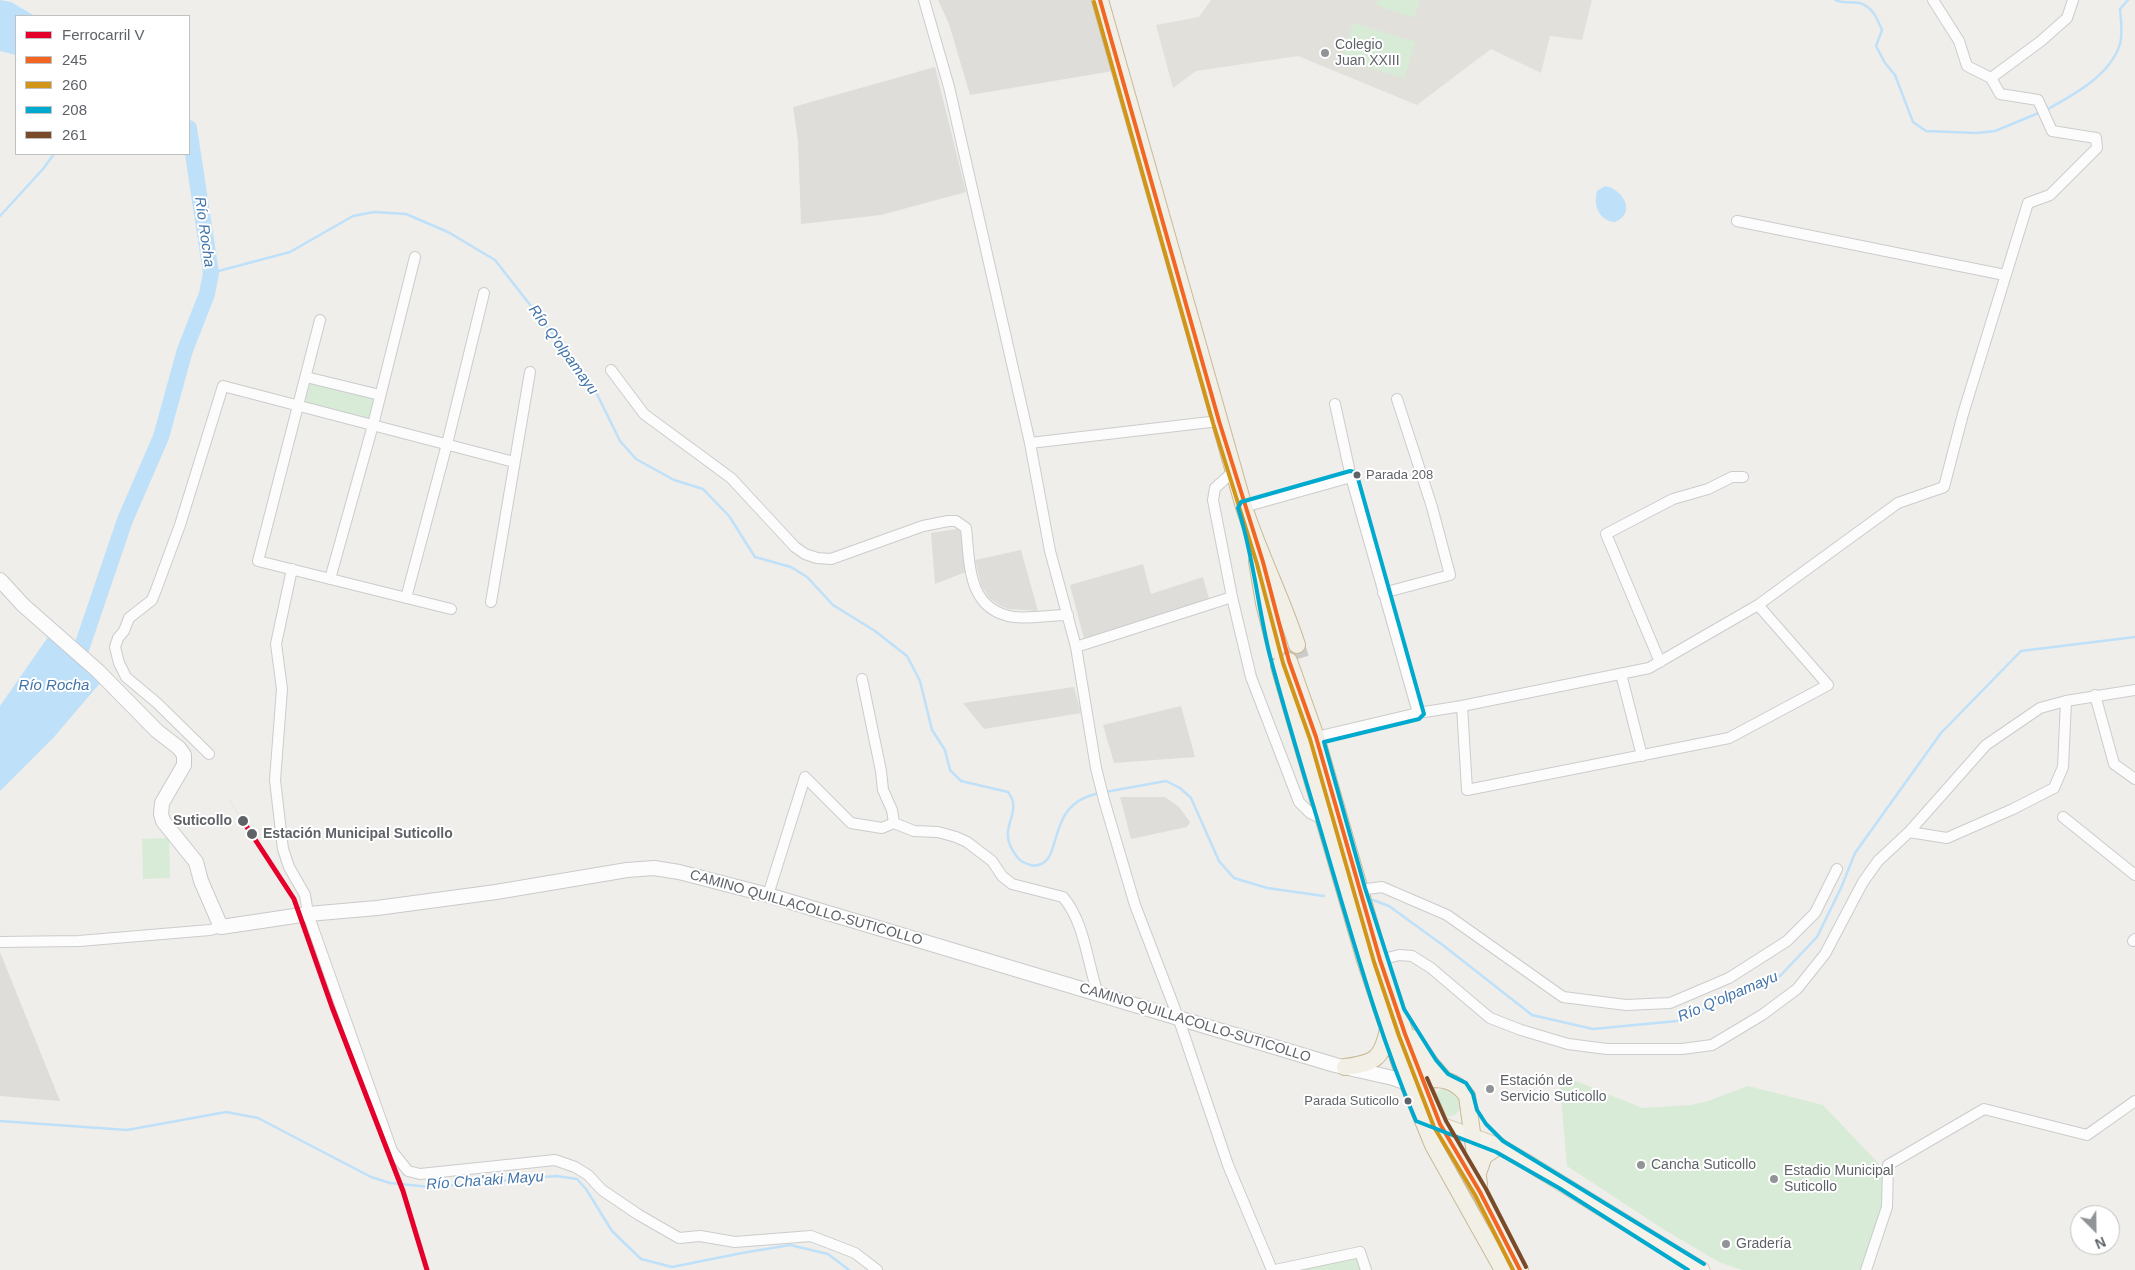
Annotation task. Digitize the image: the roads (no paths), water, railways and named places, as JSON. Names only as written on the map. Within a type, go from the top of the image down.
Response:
[{"type":"highway","points":[[1100,0],[1219,421],[1235,470],[1244,507],[1263,562],[1288,654],[1325,820],[1365,960],[1388,1029],[1414,1081],[1480,1192],[1520,1270]]},
{"type":"highway","points":[[1253,534],[1264,603],[1288,654],[1316,737],[1359,890],[1398,1012],[1421,1118],[1433,1145],[1503,1270]]},
{"type":"highway","points":[[1398,1012],[1431,1064],[1444,1079],[1461,1087],[1467,1096],[1471,1113],[1472,1136],[1480,1192]]},
{"type":"highway","points":[[1345,1067],[1365,1064],[1381,1054],[1385,1047],[1388,1029]]},
{"type":"highway","points":[[1414,1081],[1444,1079]]},
{"type":"highway","points":[[1478,1175],[1479,1166],[1484,1156],[1499,1146]]},
{"type":"main road","points":[[0,580],[23,605],[98,671],[157,731],[179,748],[184,755],[184,765],[162,803],[161,814],[163,821],[196,862],[201,882],[221,927]]},
{"type":"main road","name":"CAMINO QUILLACOLLO-SUTICOLLO","points":[[221,927],[308,914],[377,908],[496,892],[627,870],[645,869],[679,872],[768,895],[1345,1067],[1414,1081]]},
{"type":"main road","points":[[1471,1113],[1481,1128],[1499,1146]]},
{"type":"main road","points":[[1421,1118],[1499,1146],[1702,1270]]},
{"type":"street","points":[[924,0],[949,87],[1030,443],[1050,551],[1076,647],[1104,800],[1135,905],[1178,1017],[1228,1165],[1274,1270],[1360,1252],[1366,1270]]},
{"type":"street","points":[[1316,737],[1418,713],[1462,706],[1649,668],[1758,605],[1898,503],[1944,487],[1963,414],[2028,203],[2050,195],[2097,148],[2096,138],[2052,130],[2038,100],[2000,94],[1991,78],[1966,66],[1959,42],[1933,0]]},
{"type":"street","points":[[1991,78],[2041,41],[2067,18],[2073,0]]},
{"type":"street","points":[[1737,221],[2005,274]]},
{"type":"street","points":[[330,579],[380,395],[415,256]]},
{"type":"street","points":[[406,598],[447,444],[484,293]]},
{"type":"street","points":[[320,320],[258,560],[451,609]]},
{"type":"street","points":[[611,370],[644,414],[731,478],[784,536],[805,554],[817,558],[832,558],[923,526],[948,521],[956,522],[966,528],[974,587],[979,598],[987,606],[998,613],[1015,617],[1068,614]]},
{"type":"street","points":[[491,602],[530,372]]},
{"type":"street","points":[[306,377],[380,395]]},
{"type":"street","points":[[209,754],[157,703],[126,677],[119,663],[115,648],[118,638],[124,632],[129,618],[152,600],[180,525],[223,386],[514,462]]},
{"type":"street","points":[[1383,593],[1450,575],[1432,506],[1397,399]]},
{"type":"street","points":[[1336,404],[1352,476],[1383,593],[1418,713]]},
{"type":"street","points":[[1030,443],[1219,421]]},
{"type":"street","points":[[1235,470],[1215,488],[1213,500],[1232,597],[1251,677],[1299,802],[1310,813],[1325,820]]},
{"type":"street","points":[[1244,507],[1352,476]]},
{"type":"street","points":[[1660,662],[1606,534],[1673,500],[1708,489],[1732,478],[1743,476]]},
{"type":"street","points":[[292,569],[276,644],[282,689],[275,780],[283,849],[289,867],[305,895],[308,914],[392,1151],[408,1171],[420,1174],[555,1160],[588,1174],[602,1190],[639,1215],[679,1238],[700,1236],[736,1242],[811,1236],[855,1253],[877,1270]]},
{"type":"street","points":[[1076,647],[1232,597]]},
{"type":"street","points":[[1462,706],[1468,790],[1730,738],[1828,685],[1758,605]]},
{"type":"street","points":[[1621,674],[1642,756]]},
{"type":"street","points":[[862,680],[881,771],[883,790],[892,810],[894,823]]},
{"type":"street","points":[[1380,960],[1399,956],[1412,956],[1431,968],[1490,1018],[1521,1030],[1568,1044],[1607,1049],[1682,1049],[1712,1045],[1762,1014],[1797,989],[1825,954],[1863,882],[1878,861],[1909,832],[1986,745],[2040,708],[2066,701],[2135,690]]},
{"type":"street","points":[[2095,696],[2114,764],[2135,779]]},
{"type":"street","points":[[1909,832],[1947,838],[2013,809],[2054,788],[2063,767],[2066,701]]},
{"type":"street","points":[[768,895],[805,777],[852,823],[882,828],[894,823],[914,831],[938,832],[956,837],[967,842],[992,861],[1002,876],[1012,884],[1063,897],[1080,928],[1098,994]]},
{"type":"street","points":[[2063,817],[2135,875]]},
{"type":"street","points":[[1359,890],[1382,887],[1447,915],[1563,997],[1626,1005],[1670,1003],[1729,978],[1787,942],[1815,913],[1837,869]]},
{"type":"street","points":[[0,942],[79,941],[210,930],[221,927]]},
{"type":"street","points":[[1866,1270],[1887,1207],[1888,1164],[1984,1109],[2087,1135],[2135,1101]]},
{"type":"water","points":[[0,0],[11,2],[33,15],[15,15],[15,55],[0,51]]},
{"type":"water","points":[[1605,186],[1612,188],[1622,196],[1625,202],[1625,213],[1622,218],[1615,222],[1605,219],[1597,207],[1597,191]]},
{"type":"water","name":"Río Rocha","points":[[48,637],[101,682],[54,737],[0,791],[0,706]]},
{"type":"waterway","points":[[1835,0],[1856,2],[1864,5],[1874,13],[1882,30],[1876,46],[1885,63],[1895,75],[1913,122],[1926,131],[1976,133],[1995,131],[2041,112]]},
{"type":"waterway","points":[[2046,110],[2079,91],[2108,66],[2120,44],[2122,31],[2120,9],[2128,0]]},
{"type":"waterway","name":"Río Rocha","points":[[75,667],[125,520],[161,437],[185,350],[207,294],[211,273],[190,135]]},
{"type":"waterway","points":[[0,216],[53,155]]},
{"type":"waterway","name":"Río Q'olpamayu","points":[[211,273],[290,252],[353,216],[374,212],[406,214],[448,232],[495,260],[592,384],[620,441],[636,459],[674,480],[703,489],[729,516],[755,557],[791,567],[807,577],[833,605],[875,631],[907,656],[920,681],[932,730],[945,750],[950,770],[961,781],[1008,792],[1011,797],[1013,809],[1008,837],[1009,844],[1020,860],[1034,865],[1041,864],[1048,859],[1063,817],[1071,807],[1083,799],[1100,793]]},
{"type":"waterway","name":"Río Q'olpamayu","points":[[1373,900],[1389,906],[1444,946],[1532,1015],[1593,1029],[1677,1021],[1780,976],[1817,937],[1841,888],[1855,853],[1941,733],[2021,651],[2135,637]]},
{"type":"waterway","name":"Río Q'olpamayu","points":[[1105,792],[1166,781],[1180,788],[1191,798],[1219,861],[1234,878],[1267,888],[1324,896]]},
{"type":"waterway","name":"Río Cha'aki Mayu","points":[[0,1121],[127,1130],[226,1112],[258,1118],[371,1177],[390,1183],[430,1187],[556,1176],[577,1179],[586,1189],[612,1231],[641,1259],[672,1267],[790,1245],[828,1254],[849,1270]]},
{"type":"tunnel","points":[[1297,645],[1301,658]]},
{"type":"tunnel","points":[[1286,648],[1289,661]]},
{"type":"tram line","points":[[230,801],[243,821]]},
{"type":"rail line","name":"V","points":[[243,821],[294,899],[332,1007],[403,1191],[427,1270]]},
{"type":"place","name":"Colegio Juan XXIII","points":[[1325,53]]},
{"type":"place","name":"Parada 208","points":[[1357,475]]},
{"type":"place","name":"Suticollo","points":[[243,821]]},
{"type":"place","name":"Estación Municipal Suticollo","points":[[252,834]]},
{"type":"place","name":"Estación de Servicio Suticollo","points":[[1490,1089]]},
{"type":"place","name":"Parada Suticollo","points":[[1408,1101]]},
{"type":"place","name":"Cancha Suticollo","points":[[1641,1165]]},
{"type":"place","name":"Estadio Municipal Suticollo","points":[[1774,1179]]},
{"type":"place","name":"Gradería","points":[[1726,1244]]}]
